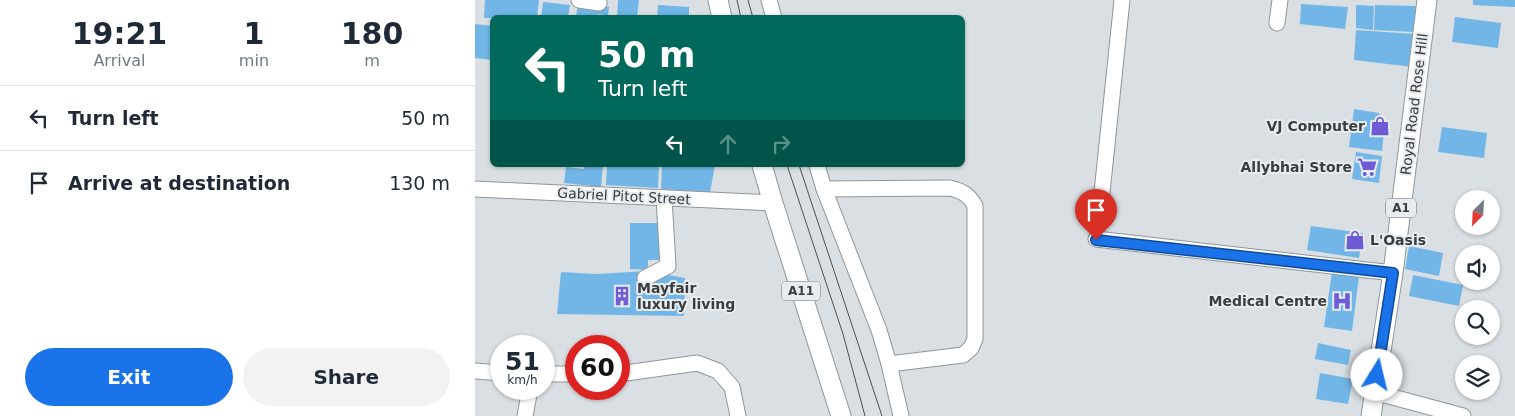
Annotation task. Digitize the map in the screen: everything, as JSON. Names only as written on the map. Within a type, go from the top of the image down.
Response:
[{"type":"main road","points":[[718,0],[721,15]]},
{"type":"main road","name":"Royal Road Rose Hill","points":[[1371,416],[1393,273],[1427,0]]},
{"type":"main road","name":"A11","points":[[763,167],[841,416]]},
{"type":"street","points":[[579,0],[599,3]]},
{"type":"street","points":[[769,0],[773,15]]},
{"type":"street","points":[[1101,202],[1122,0]]},
{"type":"street","points":[[1277,23],[1280,0]]},
{"type":"street","points":[[818,167],[824,189],[879,330],[901,416]]},
{"type":"street","points":[[824,189],[950,188],[970,196],[975,206],[975,339],[971,348],[963,355],[889,364]]},
{"type":"street","name":"Gabriel Pitot Street","points":[[475,189],[773,203]]},
{"type":"street","points":[[645,278],[668,266],[664,198]]},
{"type":"street","points":[[1096,240],[1393,273]]},
{"type":"street","points":[[630,372],[697,363],[718,372],[732,387],[738,416]]},
{"type":"street","points":[[475,371],[490,372]]},
{"type":"street","points":[[1374,392],[1463,416]]},
{"type":"street","points":[[525,416],[527,400]]},
{"type":"building","points":[[485,0],[539,0],[537,15],[490,15],[490,18],[484,18]]},
{"type":"building","points":[[618,0],[639,0],[637,15],[617,15]]},
{"type":"building","points":[[1473,0],[1515,0],[1515,7],[1473,5]]},
{"type":"building","points":[[543,2],[570,5],[568,15],[541,15]]},
{"type":"building","points":[[578,3],[609,7],[608,15],[576,15]]},
{"type":"building","points":[[1301,4],[1348,7],[1345,29],[1300,24]]},
{"type":"building","points":[[658,5],[689,7],[689,15],[657,15]]},
{"type":"building","points":[[1356,5],[1374,6],[1373,30],[1356,28]]},
{"type":"building","points":[[1375,5],[1416,6],[1414,32],[1374,30]]},
{"type":"building","points":[[1455,17],[1501,23],[1498,48],[1452,42]]},
{"type":"building","points":[[475,24],[490,26],[490,60],[475,58]]},
{"type":"building","points":[[1356,30],[1415,34],[1413,67],[1354,60]]},
{"type":"building","points":[[1354,109],[1379,113],[1385,122],[1382,151],[1349,147]]},
{"type":"building","points":[[1442,127],[1487,133],[1484,158],[1438,152]]},
{"type":"building","name":"Allybhai Store","points":[[1356,152],[1382,156],[1379,183],[1352,179]]},
{"type":"building","points":[[566,167],[584,169],[584,167],[603,167],[601,187],[564,183]]},
{"type":"building","points":[[607,167],[659,167],[658,188],[606,185]]},
{"type":"building","points":[[662,167],[715,167],[710,192],[661,189]]},
{"type":"building","points":[[630,223],[663,223],[663,260],[648,260],[648,270],[630,269]]},
{"type":"building","points":[[1311,226],[1363,233],[1359,258],[1307,250]]},
{"type":"building","points":[[1409,246],[1443,253],[1439,276],[1405,269]]},
{"type":"building","name":"Mayfair luxury living","points":[[647,271],[685,278],[684,316],[557,314],[561,272],[596,274]]},
{"type":"building","name":"Medical Centre","points":[[1332,272],[1359,276],[1352,331],[1324,327]]},
{"type":"building","points":[[1413,275],[1455,283],[1455,290],[1462,290],[1460,300],[1455,300],[1455,305],[1409,296]]},
{"type":"building","points":[[1318,343],[1351,350],[1348,365],[1315,359]]},
{"type":"building","points":[[1320,373],[1353,379],[1348,404],[1316,399]]},
{"type":"tram line","points":[[737,0],[740,15]]},
{"type":"tram line","points":[[748,0],[752,15]]},
{"type":"tram line","points":[[788,167],[843,334],[865,416]]},
{"type":"tram line","points":[[800,167],[882,416]]},
{"type":"place","name":"VJ Computer","points":[[1380,126]]},
{"type":"place","name":"Allybhai Store","points":[[1367,167]]},
{"type":"place","name":"L'Oasis","points":[[1355,240]]},
{"type":"place","name":"Mayfair luxury living","points":[[622,296]]},
{"type":"place","name":"Medical Centre","points":[[1342,301]]},
{"type":"route","points":[[1096,240],[1393,273],[1377,375]]}]
